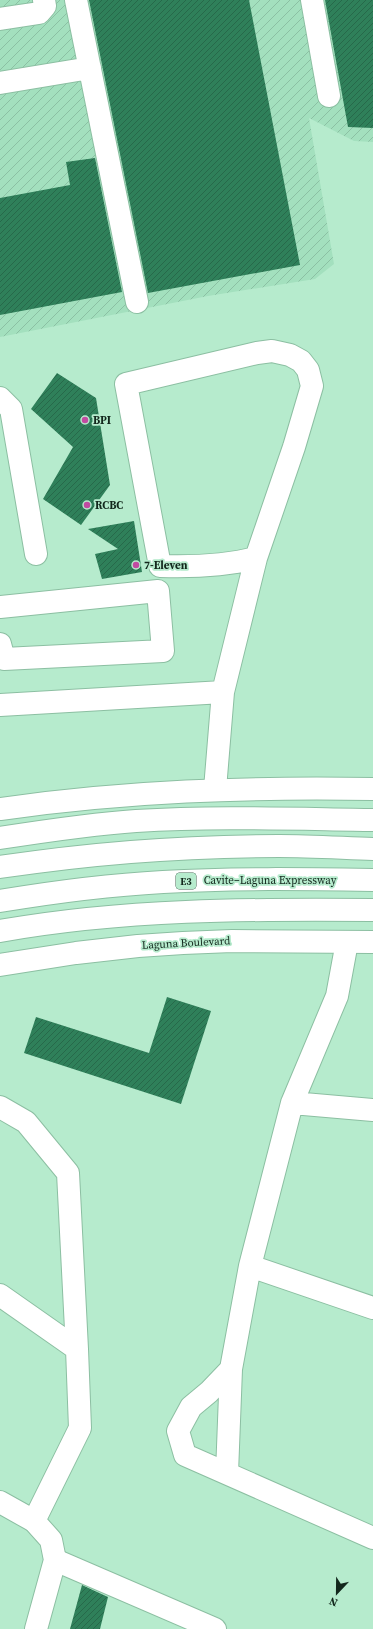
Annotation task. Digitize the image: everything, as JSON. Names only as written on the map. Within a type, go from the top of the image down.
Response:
[{"type":"main road","points":[[0,19],[39,13],[45,6],[44,0]]},
{"type":"main road","points":[[76,0],[137,302]]},
{"type":"main road","points":[[312,0],[329,96]]},
{"type":"main road","points":[[0,83],[90,68]]},
{"type":"main road","points":[[215,789],[223,692],[256,558],[294,446],[312,386],[308,370],[301,361],[290,355],[272,351],[257,353],[126,384],[160,566],[185,567],[256,558]]},
{"type":"main road","points":[[0,398],[11,409],[36,554]]},
{"type":"main road","points":[[0,608],[158,591],[163,651],[4,659],[0,644]]},
{"type":"main road","points":[[0,705],[223,692]]},
{"type":"main road","points":[[0,809],[95,797],[215,789],[373,789]]},
{"type":"main road","points":[[0,838],[89,825],[169,819],[210,818],[373,820]]},
{"type":"main road","points":[[0,867],[97,854],[152,850],[279,846],[373,849]]},
{"type":"main road","name":"Cavite–Laguna Expressway","points":[[0,901],[102,886],[163,882],[282,879],[373,880]]},
{"type":"main road","points":[[0,931],[69,921],[145,915],[246,910],[373,910]]},
{"type":"main road","name":"Laguna Boulevard","points":[[0,965],[76,953],[138,946],[232,941],[373,942]]},
{"type":"main road","points":[[227,1473],[231,1369],[250,1266],[292,1103],[337,996],[347,942]]},
{"type":"main road","points":[[292,1103],[373,1110]]},
{"type":"main road","points":[[0,1107],[26,1122],[68,1173],[80,1428],[34,1521]]},
{"type":"main road","points":[[250,1266],[373,1308]]},
{"type":"main road","points":[[0,1295],[77,1349]]},
{"type":"main road","points":[[231,1369],[209,1392],[191,1407],[178,1432],[184,1455],[373,1538]]},
{"type":"main road","points":[[0,1502],[34,1521],[51,1540],[55,1560],[36,1629]]},
{"type":"main road","points":[[55,1560],[215,1629]]},
{"type":"shaded area","points":[[0,0],[373,0],[373,142],[354,141],[309,118],[334,264],[315,279],[208,296],[0,337]]},
{"type":"building","points":[[89,0],[249,0],[300,265],[148,293]]},
{"type":"building","points":[[325,0],[373,0],[373,128],[348,127]]},
{"type":"building","points":[[95,158],[122,292],[0,315],[0,198],[70,185],[66,162]]},
{"type":"building","points":[[57,373],[96,398],[110,485],[81,525],[43,499],[73,447],[31,409]]},
{"type":"building","points":[[134,521],[142,572],[102,579],[95,554],[118,549],[88,529]]},
{"type":"building","points":[[167,997],[211,1011],[181,1104],[24,1053],[36,1017],[149,1053]]},
{"type":"building","points":[[82,1585],[108,1597],[100,1629],[70,1629]]},
{"type":"place","name":"BPI","points":[[85,420]]},
{"type":"place","name":"RCBC","points":[[87,505]]},
{"type":"place","name":"7-Eleven","points":[[136,565]]}]
